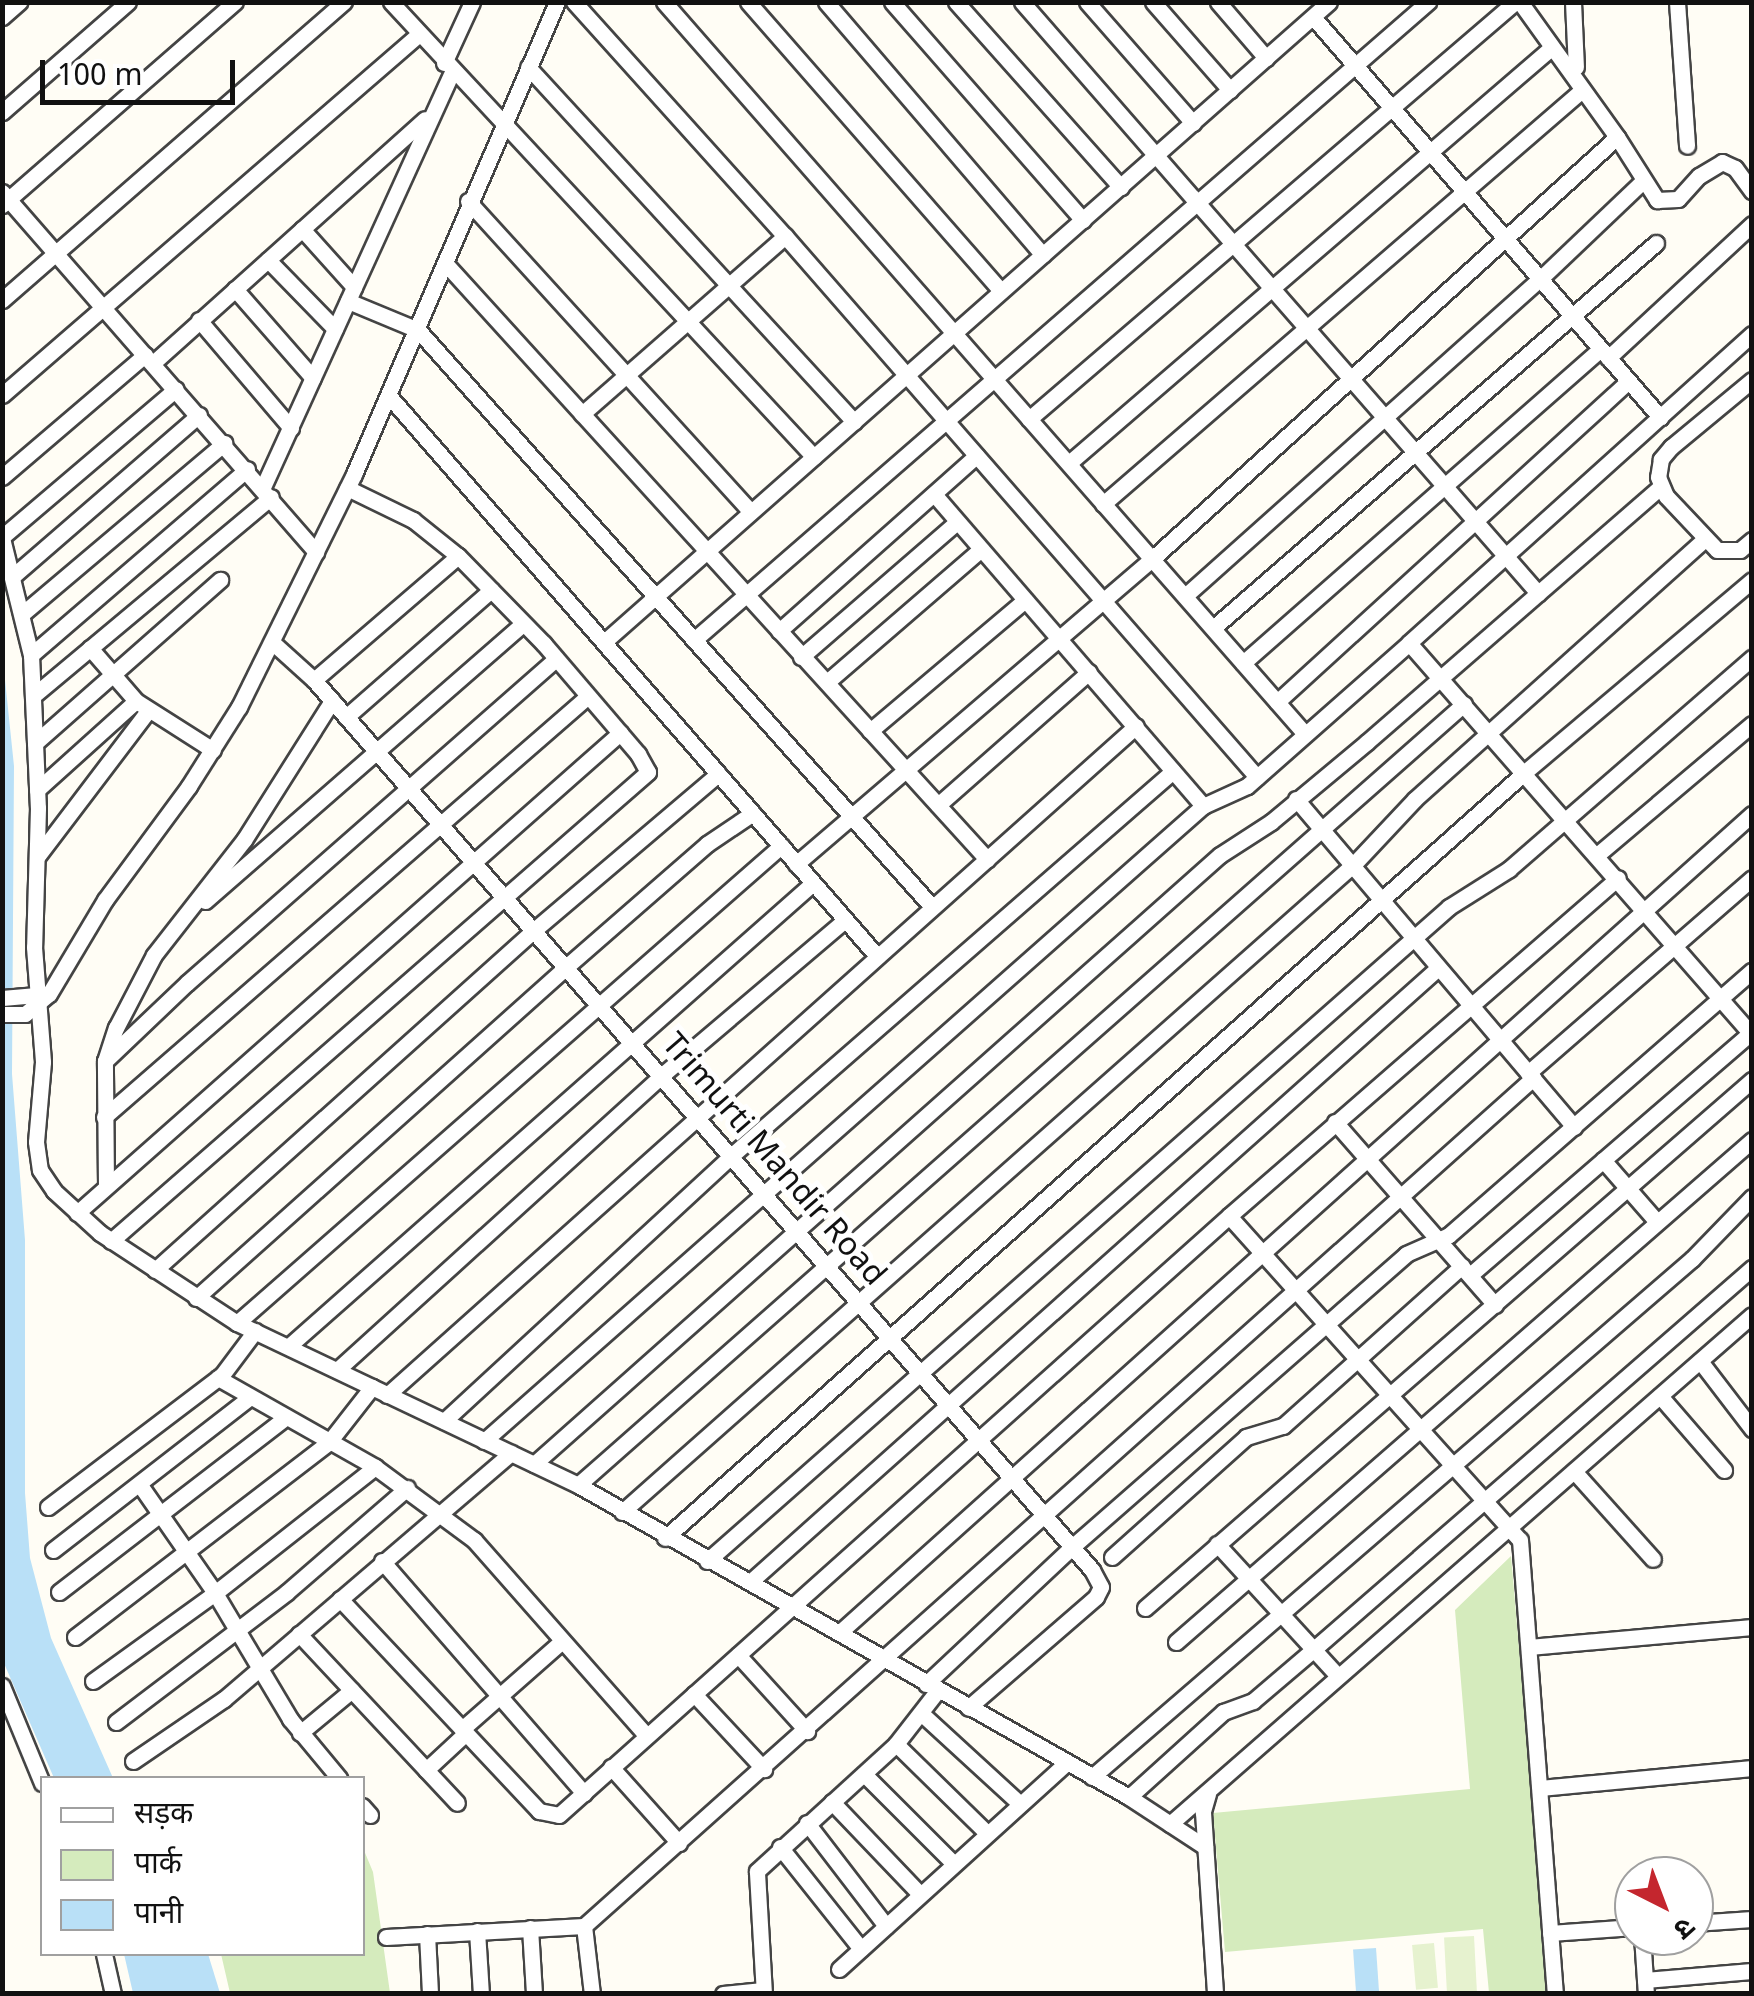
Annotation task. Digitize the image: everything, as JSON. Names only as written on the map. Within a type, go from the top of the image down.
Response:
[{"type":"street","points":[[2,16],[18,2]]},
{"type":"street","points":[[2,112],[128,2]]},
{"type":"street","points":[[235,2],[5,199],[247,468],[316,552]]},
{"type":"street","points":[[2,300],[344,2]]},
{"type":"street","points":[[391,2],[814,457]]},
{"type":"street","points":[[33,696],[267,492],[291,428],[433,112],[472,2]]},
{"type":"street","points":[[2,1014],[35,1001],[214,750],[347,488],[556,2]]},
{"type":"street","points":[[574,2],[784,236],[1256,778]]},
{"type":"street","points":[[664,2],[1305,734]]},
{"type":"street","points":[[748,2],[1001,290]]},
{"type":"street","points":[[826,2],[1043,254]]},
{"type":"street","points":[[892,2],[1083,220]]},
{"type":"street","points":[[956,2],[1121,186]]},
{"type":"street","points":[[1022,2],[1198,202],[1304,330],[1386,417],[1538,593]]},
{"type":"street","points":[[1086,2],[1193,123]]},
{"type":"street","points":[[1153,2],[1230,90]]},
{"type":"street","points":[[604,642],[1329,2]]},
{"type":"street","points":[[694,640],[1428,2]]},
{"type":"street","points":[[1029,418],[1517,2],[1617,137],[1656,200],[1670,203],[1722,162],[1735,168],[1752,191]]},
{"type":"street","points":[[1573,2],[1576,68]]},
{"type":"street","points":[[1677,2],[1687,146]]},
{"type":"street","points":[[1219,3],[1266,58]]},
{"type":"street","points":[[1312,18],[1660,417]]},
{"type":"street","points":[[2,394],[419,34]]},
{"type":"street","points":[[1069,463],[1551,48]]},
{"type":"street","points":[[528,67],[854,422]]},
{"type":"street","points":[[1102,504],[1582,90]]},
{"type":"street","points":[[2,477],[199,320],[433,112]]},
{"type":"street","points":[[796,864],[1152,559],[1617,137]]},
{"type":"street","points":[[1184,596],[1540,279],[1642,182]]},
{"type":"street","points":[[468,201],[752,512]]},
{"type":"street","points":[[1243,663],[1444,485],[1752,224]]},
{"type":"street","points":[[302,229],[351,294],[418,330],[932,908]]},
{"type":"street","points":[[582,414],[784,236]]},
{"type":"street","points":[[1212,628],[1656,244]]},
{"type":"street","points":[[268,260],[335,330]]},
{"type":"street","points":[[445,263],[987,859]]},
{"type":"street","points":[[235,289],[314,378]]},
{"type":"street","points":[[199,320],[291,428]]},
{"type":"street","points":[[484,1441],[1203,806],[1256,778],[1752,334]]},
{"type":"street","points":[[1752,380],[1670,447],[1661,459],[1660,487],[1704,540],[1729,553],[1752,540]]},
{"type":"street","points":[[1276,702],[1629,381]]},
{"type":"street","points":[[176,389],[2,538],[31,655],[37,790],[35,1001],[44,1062],[38,1106],[40,1170],[76,1213],[237,1324],[578,1485],[665,1538],[794,1606],[881,1660],[1129,1797],[1206,1847]]},
{"type":"street","points":[[389,396],[877,956]]},
{"type":"street","points":[[13,576],[199,415]]},
{"type":"street","points":[[22,614],[224,443]]},
{"type":"street","points":[[779,631],[976,456]]},
{"type":"street","points":[[31,655],[247,468]]},
{"type":"street","points":[[534,1464],[1220,856],[1296,799],[1660,487]]},
{"type":"street","points":[[112,1240],[648,772],[556,659],[458,556],[413,520],[347,488]]},
{"type":"street","points":[[934,494],[1203,806]]},
{"type":"street","points":[[801,657],[957,522]]},
{"type":"street","points":[[622,1512],[1354,864],[1415,799],[1704,540]]},
{"type":"street","points":[[827,682],[980,550]]},
{"type":"street","points":[[314,680],[458,556]]},
{"type":"street","points":[[35,742],[220,580]]},
{"type":"street","points":[[665,1538],[1525,772],[1752,580]]},
{"type":"street","points":[[346,717],[490,590]]},
{"type":"street","points":[[870,731],[1025,600]]},
{"type":"street","points":[[173,928],[522,624]]},
{"type":"street","name":"Trimurti Mandir Road","points":[[272,642],[314,680],[979,1437],[1100,1581],[1101,1591],[968,1708]]},
{"type":"street","points":[[1112,1557],[1246,1437],[1283,1426],[1750,1034],[1409,642]]},
{"type":"street","points":[[90,648],[142,706],[214,750]]},
{"type":"street","points":[[708,1560],[1449,907],[1509,869],[1752,658]]},
{"type":"street","points":[[105,1062],[186,983],[556,659]]},
{"type":"street","points":[[938,805],[1089,672]]},
{"type":"street","points":[[104,1117],[588,696]]},
{"type":"street","points":[[106,1186],[105,1062],[116,1028],[173,928],[244,840],[332,701]]},
{"type":"street","points":[[578,1485],[1464,704]]},
{"type":"street","points":[[37,790],[142,706]]},
{"type":"street","points":[[37,858],[142,706]]},
{"type":"street","points":[[1598,855],[1752,724]]},
{"type":"street","points":[[74,1636],[189,1554],[329,1442],[379,1391],[697,1117],[1136,726]]},
{"type":"street","points":[[76,1213],[620,733]]},
{"type":"street","points":[[444,1421],[732,1156],[1174,771]]},
{"type":"street","points":[[155,1270],[533,931],[718,774]]},
{"type":"street","points":[[1296,799],[1574,1127]]},
{"type":"street","points":[[196,1298],[707,844],[752,813]]},
{"type":"street","points":[[840,1632],[1752,814]]},
{"type":"street","points":[[237,1324],[782,846]]},
{"type":"street","points":[[340,1599],[545,1814],[558,1815],[1229,1216],[1618,878]]},
{"type":"street","points":[[386,1936],[584,1926],[807,1732],[1044,1512],[1752,878]]},
{"type":"street","points":[[289,1346],[813,883]]},
{"type":"street","points":[[337,1370],[661,1076],[846,920]]},
{"type":"street","points":[[750,1582],[947,1402],[1438,968]]},
{"type":"street","points":[[723,1994],[764,1992],[757,1871],[896,1744],[922,1714],[932,1687],[1073,1546],[1406,1254],[1440,1240],[1752,971]]},
{"type":"street","points":[[2,998],[35,1001]]},
{"type":"street","points":[[1145,1608],[1752,1080]]},
{"type":"street","points":[[1336,1122],[1495,1306]]},
{"type":"street","points":[[1176,1642],[1424,1430],[1752,1140]]},
{"type":"street","points":[[1603,1160],[1656,1222]]},
{"type":"street","points":[[1092,1777],[1692,1259],[1752,1197]]},
{"type":"street","points":[[1229,1216],[1510,1527],[1524,1550],[1555,1994]]},
{"type":"street","points":[[1129,1797],[1222,1712],[1253,1700],[1314,1649],[1752,1268]]},
{"type":"street","points":[[1170,1824],[1752,1315]]},
{"type":"street","points":[[48,1508],[218,1378],[254,1331]]},
{"type":"street","points":[[1700,1361],[1752,1429]]},
{"type":"street","points":[[218,1378],[375,1466],[488,1552],[647,1736]]},
{"type":"street","points":[[1660,1396],[1724,1470]]},
{"type":"street","points":[[53,1550],[250,1397]]},
{"type":"street","points":[[59,1592],[285,1418]]},
{"type":"street","points":[[133,1760],[191,1724],[262,1668],[511,1453]]},
{"type":"street","points":[[94,1682],[215,1593],[375,1466]]},
{"type":"street","points":[[1574,1472],[1652,1559]]},
{"type":"street","points":[[140,1485],[215,1593],[300,1733],[337,1776]]},
{"type":"street","points":[[116,1722],[238,1630],[407,1488]]},
{"type":"street","points":[[1217,1544],[1338,1676]]},
{"type":"street","points":[[382,1561],[584,1793]]},
{"type":"street","points":[[1529,1647],[1752,1627]]},
{"type":"street","points":[[299,1634],[457,1803]]},
{"type":"street","points":[[426,1770],[500,1695],[562,1641]]},
{"type":"street","points":[[738,1655],[807,1732]]},
{"type":"street","points":[[300,1733],[352,1690]]},
{"type":"street","points":[[4,1693],[40,1778]]},
{"type":"street","points":[[694,1694],[764,1769]]},
{"type":"street","points":[[922,1714],[1019,1803]]},
{"type":"street","points":[[896,1744],[987,1833]]},
{"type":"street","points":[[839,1969],[1067,1762]]},
{"type":"street","points":[[611,1767],[679,1843]]},
{"type":"street","points":[[1540,1788],[1752,1768]]},
{"type":"street","points":[[864,1774],[954,1864]]},
{"type":"street","points":[[1208,1794],[1202,1812],[1215,1994]]},
{"type":"street","points":[[832,1802],[920,1894]]},
{"type":"street","points":[[807,1823],[886,1926]]},
{"type":"street","points":[[780,1847],[860,1949]]},
{"type":"street","points":[[1714,1922],[1752,1919]]},
{"type":"street","points":[[584,1926],[592,1994]]},
{"type":"street","points":[[530,1928],[534,1994]]},
{"type":"street","points":[[1550,1933],[1614,1928]]},
{"type":"street","points":[[477,1930],[481,1994]]},
{"type":"street","points":[[427,1934],[430,1994]]},
{"type":"street","points":[[104,1956],[114,1994]]},
{"type":"street","points":[[1644,1956],[1646,1987],[1752,1972]]},
{"type":"green space","points":[[1511,1556],[1549,1993],[1489,1993],[1483,1929],[1225,1952],[1213,1813],[1470,1789],[1455,1610]]},
{"type":"green space","points":[[365,1853],[373,1872],[390,1993],[230,1993],[221,1956],[365,1956]]},
{"type":"green space","points":[[1474,1936],[1477,1991],[1447,1992],[1444,1938]]},
{"type":"green space","points":[[1434,1943],[1438,1988],[1416,1990],[1412,1945]]},
{"type":"water","points":[[2,651],[14,766],[12,1074],[25,1240],[25,1493],[30,1558],[51,1638],[112,1776],[53,1776],[3,1661]]},
{"type":"water","points":[[1376,1948],[1379,1993],[1356,1994],[1353,1950]]},
{"type":"water","points":[[124,1956],[209,1956],[220,1993],[133,1993]]}]
